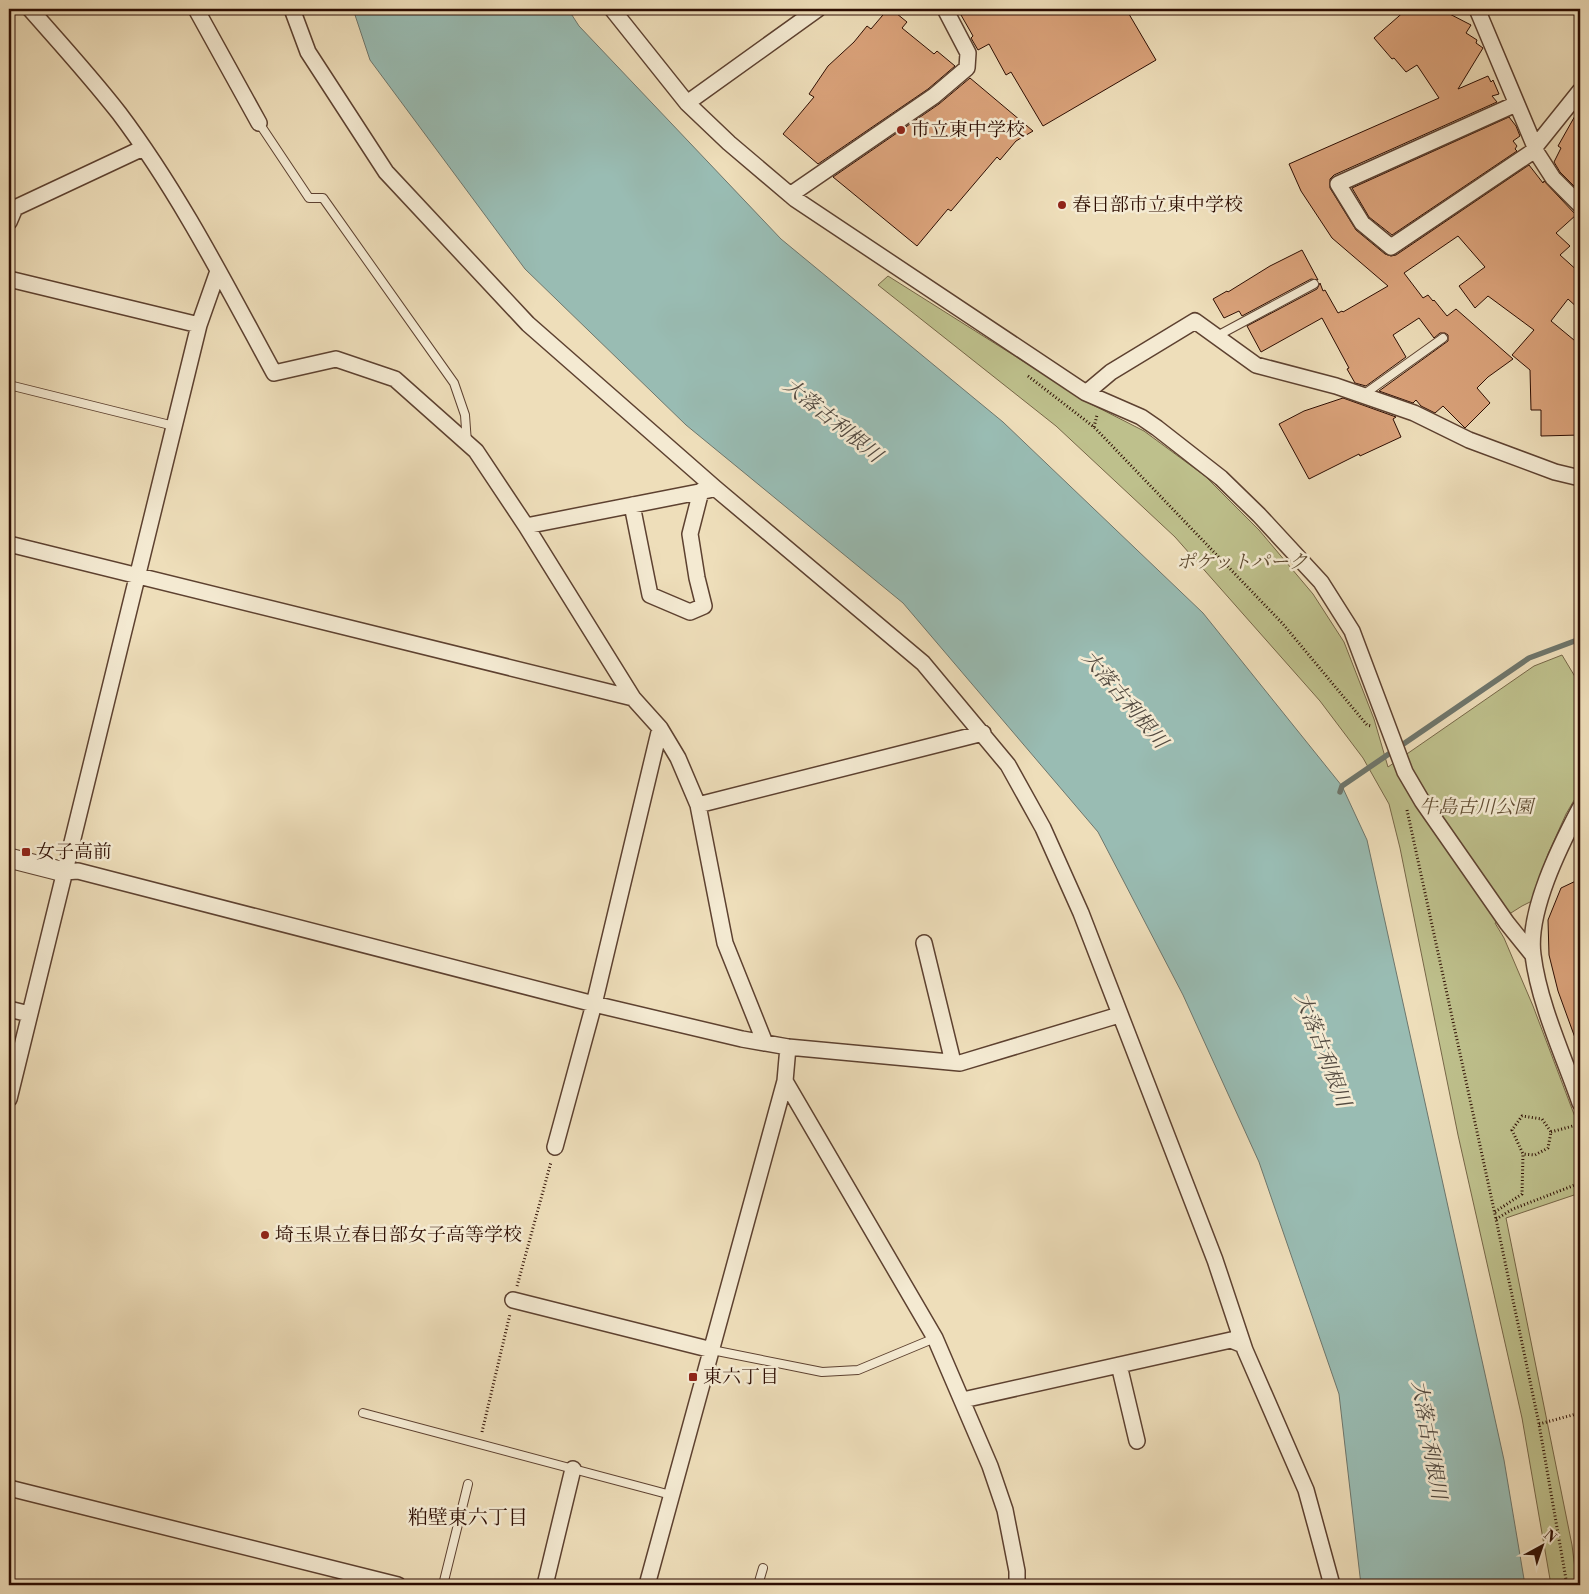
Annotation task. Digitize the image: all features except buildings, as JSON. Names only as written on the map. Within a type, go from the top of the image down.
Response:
[{"type":"street","points":[[30,9],[119,112],[172,190],[274,373],[336,359],[395,379],[476,451],[526,526],[633,698],[660,728],[678,758],[698,805],[725,943],[765,1043]]},
{"type":"street","points":[[196,9],[259,123]]},
{"type":"street","points":[[292,9],[308,52],[386,172],[528,324],[708,490],[924,663],[1008,765],[1043,828],[1081,913],[1215,1260],[1243,1345],[1306,1490],[1332,1585]]},
{"type":"street","points":[[612,9],[687,104],[790,195],[1086,393],[1141,417],[1221,478],[1259,515],[1321,582],[1352,631],[1405,772],[1422,801],[1507,923],[1532,954]]},
{"type":"street","points":[[687,104],[818,9]]},
{"type":"street","points":[[790,195],[934,96],[968,68],[968,53],[946,9]]},
{"type":"street","points":[[1477,9],[1535,149],[1553,178],[1580,205]]},
{"type":"street","points":[[1516,104],[1338,184],[1362,223],[1391,247],[1535,149],[1580,91]]},
{"type":"street","points":[[9,222],[16,208],[143,148]]},
{"type":"street","points":[[9,1099],[199,325],[218,271]]},
{"type":"street","points":[[9,279],[199,325]]},
{"type":"street","points":[[1086,393],[1112,372],[1195,321],[1256,365],[1336,386],[1414,412],[1478,444],[1555,472],[1580,478]]},
{"type":"street","points":[[526,526],[708,490]]},
{"type":"street","points":[[632,505],[650,594],[690,612],[704,606],[697,578],[690,534],[708,490]]},
{"type":"street","points":[[9,544],[633,698]]},
{"type":"street","points":[[555,1147],[594,1004],[660,728]]},
{"type":"street","points":[[698,805],[983,733]]},
{"type":"street","points":[[1580,808],[1566,836],[1539,903],[1533,927],[1532,954],[1541,996],[1580,1104]]},
{"type":"street","points":[[9,858],[64,872],[78,871],[594,1004],[788,1047],[960,1063],[1119,1015]]},
{"type":"street","points":[[924,943],[953,1062]]},
{"type":"street","points":[[9,1010],[29,1014]]},
{"type":"street","points":[[647,1585],[785,1081],[788,1047]]},
{"type":"street","points":[[785,1081],[935,1338],[990,1466],[1005,1510],[1017,1571],[1017,1585]]},
{"type":"street","points":[[513,1300],[712,1350]]},
{"type":"street","points":[[963,1400],[1231,1340],[1243,1345]]},
{"type":"street","points":[[1119,1365],[1137,1441]]},
{"type":"street","points":[[545,1585],[574,1469]]},
{"type":"street","points":[[9,1488],[398,1585]]},
{"type":"lane","points":[[259,123],[309,198],[323,198],[454,383],[465,415],[468,444]]},
{"type":"lane","points":[[1217,336],[1314,284]]},
{"type":"lane","points":[[1362,395],[1443,338]]},
{"type":"lane","points":[[9,385],[174,426]]},
{"type":"lane","points":[[712,1350],[822,1372],[858,1370],[935,1338]]},
{"type":"lane","points":[[363,1413],[671,1495]]},
{"type":"lane","points":[[443,1585],[468,1484]]},
{"type":"lane","points":[[758,1585],[763,1568]]},
{"type":"path","points":[[1023,372],[1094,427],[1283,624],[1367,725],[1391,734]]},
{"type":"path","points":[[1406,807],[1539,1424],[1567,1585]]},
{"type":"path","points":[[1494,1212],[1522,1194],[1523,1154],[1512,1130],[1522,1116],[1542,1119],[1551,1132],[1548,1148],[1535,1156],[1523,1154]]},
{"type":"path","points":[[1551,1132],[1580,1124]]},
{"type":"path","points":[[1496,1219],[1513,1209],[1580,1183]]},
{"type":"path","points":[[1539,1424],[1580,1414]]},
{"type":"green space","name":"牛島古川公園","points":[[888,276],[1091,404],[1144,431],[1205,476],[1259,530],[1313,594],[1344,642],[1374,719],[1388,767],[1534,666],[1562,655],[1580,685],[1580,790],[1566,814],[1548,854],[1532,901],[1495,923],[1504,938],[1533,1006],[1580,1130],[1580,1193],[1506,1218],[1572,1545],[1577,1585],[1551,1585],[1522,1418],[1458,1135],[1400,848],[1389,804],[1363,758],[1320,701],[1175,537],[1056,426],[878,285]]},
{"type":"water","name":"大落古利根川","points":[[353,9],[568,9],[579,26],[781,239],[1003,422],[1203,613],[1342,786],[1367,840],[1504,1460],[1525,1585],[1361,1585],[1339,1394],[1259,1162],[1183,995],[1098,832],[903,603],[686,425],[525,269],[370,60]]},
{"type":"waterway","points":[[1340,792],[1342,786],[1529,658],[1580,639]]},
{"type":"place","name":"市立東中学校","points":[[901,130]]},
{"type":"place","name":"春日部市立東中学校","points":[[1062,205]]},
{"type":"place","name":"女子高前","points":[[26,852]]},
{"type":"place","name":"埼玉県立春日部女子高等学校","points":[[265,1235]]},
{"type":"place","name":"東六丁目","points":[[693,1377]]},
{"type":"district","name":"粕壁東六丁目","points":[[468,1518]]},
{"type":"park label","name":"ポケットパーク","points":[[1242,562]]}]
